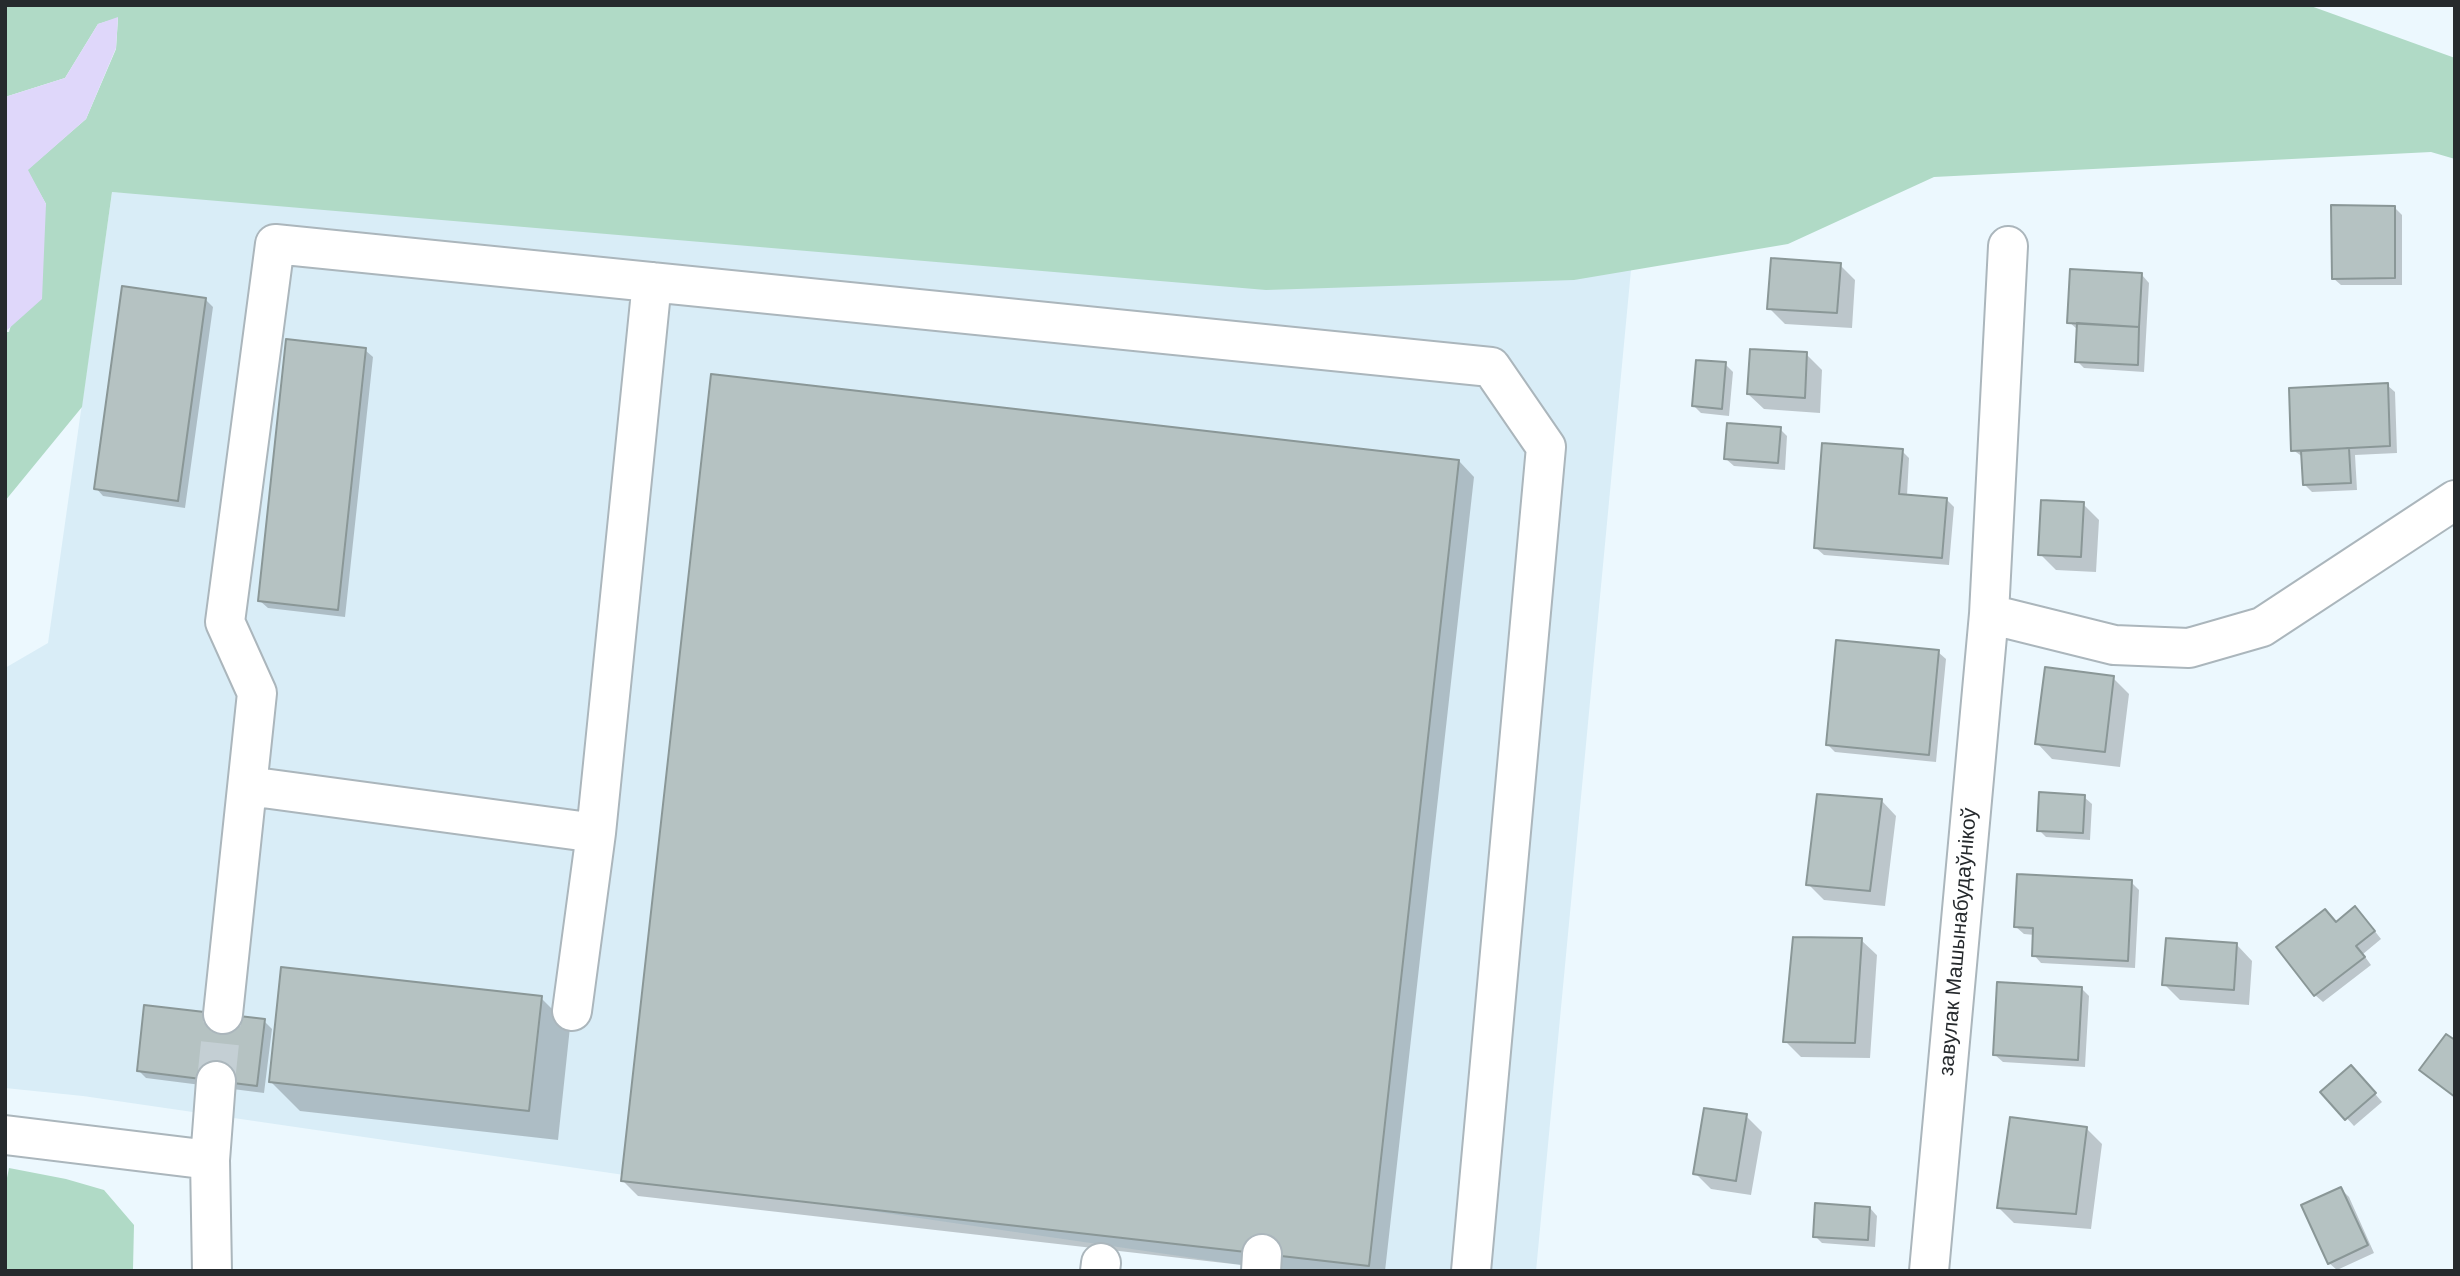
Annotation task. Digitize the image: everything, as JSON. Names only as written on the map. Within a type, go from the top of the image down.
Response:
[{"type":"street","points":[[223,1014],[257,693],[225,622],[275,244],[1491,367],[1546,447],[1471,1271]]},
{"type":"street","name":"завулак Машынабудаўнікоў","points":[[1929,1271],[1989,614],[2008,246]]},
{"type":"street","points":[[572,1011],[596,833],[652,282]]},
{"type":"street","points":[[1989,614],[2114,645],[2189,648],[2262,627],[2455,500]]},
{"type":"street","points":[[247,786],[596,833]]},
{"type":"street","points":[[212,1271],[211,1160],[216,1081]]},
{"type":"street","points":[[5,1135],[211,1160]]},
{"type":"shaded area","points":[[118,17],[116,48],[86,119],[28,170],[46,204],[42,299],[5,332],[5,97],[65,78],[98,24]]},
{"type":"shaded area","points":[[112,192],[1631,270],[1536,1271],[1282,1271],[83,1096],[5,1088],[5,668],[48,643]]},
{"type":"green space","points":[[5,5],[2308,5],[2455,58],[2455,159],[2431,152],[1934,177],[1788,244],[1574,280],[1266,290],[112,192],[82,407],[5,501],[5,332],[9,332],[46,204],[27,170],[86,119],[116,49],[118,18],[98,24],[65,78],[5,97]]},
{"type":"green space","points":[[9,1168],[66,1179],[104,1190],[134,1225],[133,1269],[5,1271],[5,1188]]},
{"type":"building","points":[[2331,205],[2395,206],[2395,278],[2332,279]]},
{"type":"building","points":[[1771,258],[1841,263],[1837,313],[1767,309]]},
{"type":"building","points":[[2070,269],[2142,273],[2139,327],[2067,323]]},
{"type":"building","points":[[122,286],[206,298],[178,501],[94,489]]},
{"type":"building","points":[[2077,323],[2139,327],[2138,365],[2075,362]]},
{"type":"building","points":[[286,339],[366,348],[338,610],[258,601]]},
{"type":"building","points":[[1750,349],[1807,352],[1805,398],[1747,394]]},
{"type":"building","points":[[1696,360],[1726,362],[1722,409],[1692,406]]},
{"type":"building","points":[[711,374],[1459,460],[1369,1266],[621,1181]]},
{"type":"building","points":[[2388,383],[2390,446],[2291,451],[2289,388]]},
{"type":"building","points":[[1727,423],[1781,427],[1778,463],[1724,459]]},
{"type":"building","points":[[1822,443],[1903,449],[1899,494],[1947,498],[1942,558],[1814,548]]},
{"type":"building","points":[[2349,448],[2351,483],[2303,485],[2301,451]]},
{"type":"building","points":[[2041,500],[2084,502],[2081,557],[2038,555]]},
{"type":"building","points":[[1836,640],[1939,650],[1929,755],[1826,745]]},
{"type":"building","points":[[2045,667],[2114,676],[2105,752],[2035,744]]},
{"type":"building","points":[[2039,792],[2085,795],[2083,833],[2037,831]]},
{"type":"building","points":[[1817,794],[1882,799],[1870,891],[1806,885]]},
{"type":"building","points":[[2017,874],[2132,880],[2128,961],[2032,956],[2033,928],[2014,927]]},
{"type":"building","points":[[2355,906],[2375,931],[2356,946],[2365,957],[2314,996],[2276,947],[2325,909],[2336,922]]},
{"type":"building","points":[[1793,937],[1862,938],[1855,1043],[1783,1042]]},
{"type":"building","points":[[2166,938],[2237,943],[2234,990],[2162,985]]},
{"type":"building","points":[[281,967],[542,996],[529,1111],[269,1082]]},
{"type":"building","points":[[1997,982],[2082,987],[2078,1060],[1993,1055]]},
{"type":"building","points":[[144,1005],[265,1019],[257,1086],[137,1071]]},
{"type":"building","points":[[2446,1034],[2455,1040],[2455,1097],[2419,1070]]},
{"type":"building","points":[[2351,1065],[2376,1093],[2345,1120],[2320,1092]]},
{"type":"building","points":[[1704,1108],[1747,1114],[1736,1181],[1693,1174]]},
{"type":"building","points":[[2010,1117],[2087,1127],[2076,1214],[1997,1208]]},
{"type":"building","points":[[2341,1187],[2368,1245],[2328,1264],[2301,1205]]},
{"type":"building","points":[[1815,1203],[1870,1207],[1868,1240],[1813,1237]]},
{"type":"tunnel","points":[[216,1081],[223,1014]]}]
